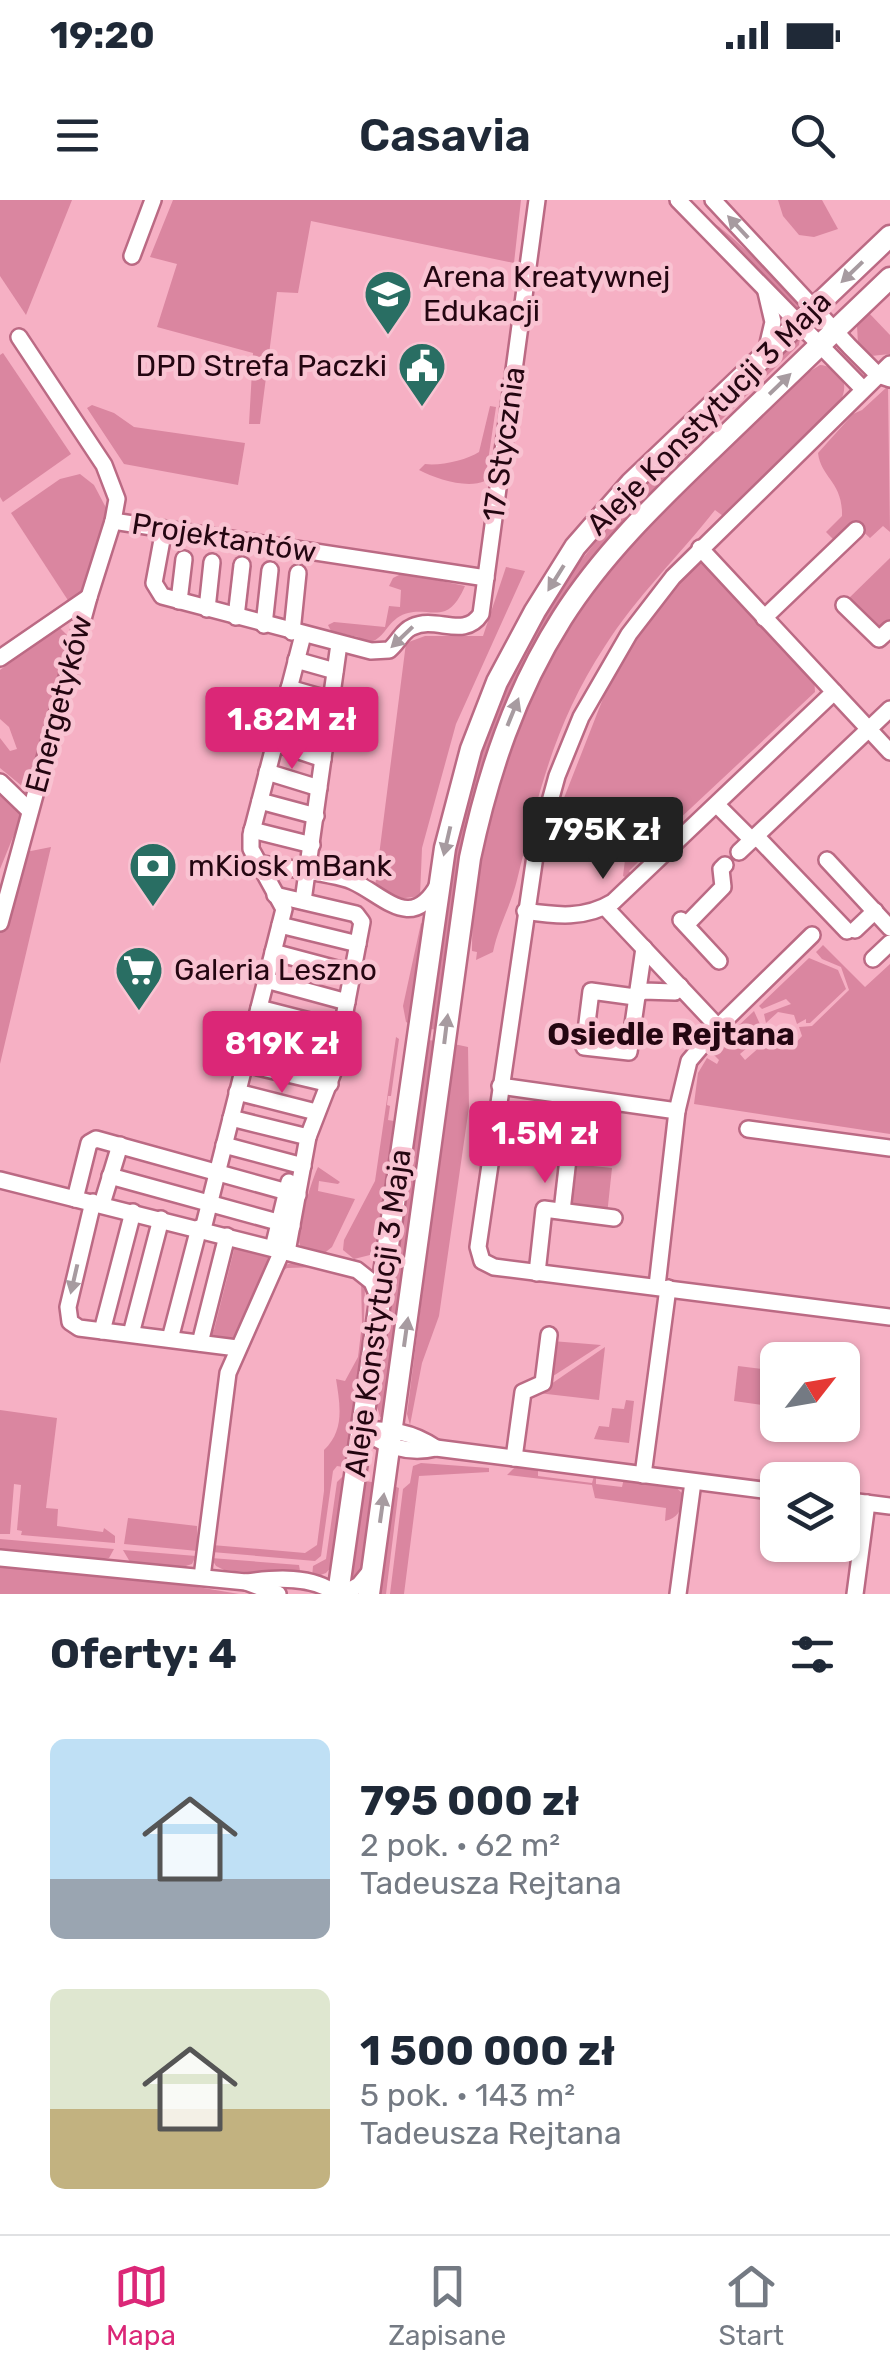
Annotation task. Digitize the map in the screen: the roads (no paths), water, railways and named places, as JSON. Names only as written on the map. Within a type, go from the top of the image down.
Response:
[{"type":"main road","name":"Aleje Konstytucji 3 Maja","points":[[339,1594],[440,881],[471,749],[497,682],[534,611],[574,547],[631,482],[890,236]]},
{"type":"main road","name":"Aleje Konstytucji 3 Maja","points":[[370,1594],[468,875],[494,760],[540,655],[602,562],[648,511],[890,278]]},
{"type":"street","points":[[132,256],[153,200]]},
{"type":"street","name":"17 Stycznia","points":[[339,644],[382,651],[394,647],[412,626],[472,624],[481,614],[537,200]]},
{"type":"street","points":[[678,200],[765,288],[807,315]]},
{"type":"street","points":[[692,214],[709,200],[828,338],[864,389]]},
{"type":"street","points":[[765,288],[773,322],[765,354]]},
{"type":"street","name":"Projektantów","points":[[18,337],[108,472],[116,499],[113,522],[486,578]]},
{"type":"street","points":[[828,338],[886,373],[864,389],[673,576],[628,634],[581,717],[557,776],[525,911],[478,1247],[482,1261],[487,1264],[890,1317]]},
{"type":"street","name":"Energetyków","points":[[0,923],[113,522]]},
{"type":"street","points":[[164,529],[154,583],[162,596],[339,644],[303,901]]},
{"type":"street","points":[[764,618],[856,530]]},
{"type":"street","points":[[700,548],[890,752]]},
{"type":"street","points":[[179,601],[184,559]]},
{"type":"street","points":[[207,609],[212,562]]},
{"type":"street","points":[[236,617],[242,565]]},
{"type":"street","points":[[264,624],[270,570]]},
{"type":"street","points":[[170,1339],[210,1203],[284,909],[251,848],[252,830],[296,660],[298,573]]},
{"type":"street","name":"Energetyków","points":[[0,658],[89,597]]},
{"type":"street","points":[[844,604],[880,639],[890,630]]},
{"type":"street","points":[[296,660],[335,671]]},
{"type":"street","points":[[289,688],[331,700]]},
{"type":"street","points":[[525,911],[559,916],[585,914],[621,896],[834,692]]},
{"type":"street","points":[[752,840],[890,709]]},
{"type":"street","points":[[281,718],[327,731]]},
{"type":"street","points":[[275,743],[323,759]]},
{"type":"street","points":[[267,772],[320,788]]},
{"type":"street","name":"Energetyków","points":[[0,782],[30,811]]},
{"type":"street","points":[[260,801],[316,816]]},
{"type":"street","points":[[717,805],[845,931],[875,911]]},
{"type":"street","points":[[252,830],[312,845]]},
{"type":"street","points":[[827,860],[890,928]]},
{"type":"street","points":[[258,863],[350,880],[384,903],[411,909],[423,904],[440,881]]},
{"type":"street","points":[[719,961],[682,921],[723,887],[721,868],[725,865]]},
{"type":"street","points":[[202,1576],[226,1382],[281,1250],[298,1165],[330,1084],[362,922],[354,913],[275,894]]},
{"type":"street","points":[[605,907],[718,1026]]},
{"type":"street","points":[[280,924],[358,944]]},
{"type":"street","points":[[643,1474],[677,1110],[689,1062],[718,1026],[812,935]]},
{"type":"street","points":[[873,959],[890,942]]},
{"type":"street","points":[[644,948],[635,996],[628,1052],[584,1047],[590,992],[635,996],[643,991],[675,992],[680,986]]},
{"type":"street","points":[[273,952],[352,973]]},
{"type":"street","points":[[266,980],[347,1002]]},
{"type":"street","points":[[259,1008],[342,1030]]},
{"type":"street","points":[[252,1035],[336,1057]]},
{"type":"street","points":[[244,1064],[330,1084]]},
{"type":"street","points":[[500,1086],[677,1110]]},
{"type":"street","points":[[237,1092],[316,1112]]},
{"type":"street","points":[[231,1118],[308,1138]]},
{"type":"street","points":[[748,1129],[890,1148]]},
{"type":"street","points":[[75,1199],[91,1141],[98,1139],[292,1194]]},
{"type":"street","points":[[224,1144],[298,1165]]},
{"type":"street","points":[[120,1145],[97,1204],[67,1312],[70,1322],[78,1328],[237,1348]]},
{"type":"street","points":[[562,1211],[568,1159]]},
{"type":"street","points":[[110,1176],[286,1225]]},
{"type":"street","points":[[0,1180],[357,1270],[372,1282],[380,1301]]},
{"type":"street","points":[[537,1272],[544,1209],[614,1218]]},
{"type":"street","points":[[102,1331],[133,1212]]},
{"type":"street","points":[[131,1334],[162,1219]]},
{"type":"street","points":[[200,1343],[227,1236]]},
{"type":"street","points":[[357,1270],[375,1263],[388,1242]]},
{"type":"street","points":[[514,1458],[523,1392],[543,1383],[549,1335]]},
{"type":"street","points":[[361,1430],[391,1438],[423,1439],[436,1448],[760,1490]]},
{"type":"street","points":[[678,1594],[693,1482]]},
{"type":"street","points":[[860,1502],[890,1506]]},
{"type":"street","points":[[855,1594],[867,1503]]},
{"type":"street","points":[[0,1558],[202,1576],[246,1582],[278,1594]]},
{"type":"street","points":[[316,1583],[332,1576],[343,1558]]},
{"type":"street","points":[[246,1582],[266,1579],[316,1583],[339,1594],[359,1585],[374,1568]]},
{"type":"place","name":"Arena Kreatywnej Edukacji","points":[[388,336]]},
{"type":"place","name":"DPD Strefa Paczki","points":[[422,408]]},
{"type":"place","name":"mKiosk mBank","points":[[153,908]]},
{"type":"place","name":"Galeria Leszno","points":[[139,1012]]},
{"type":"district","name":"Osiedle Rejtana","points":[[671,1034]]}]
